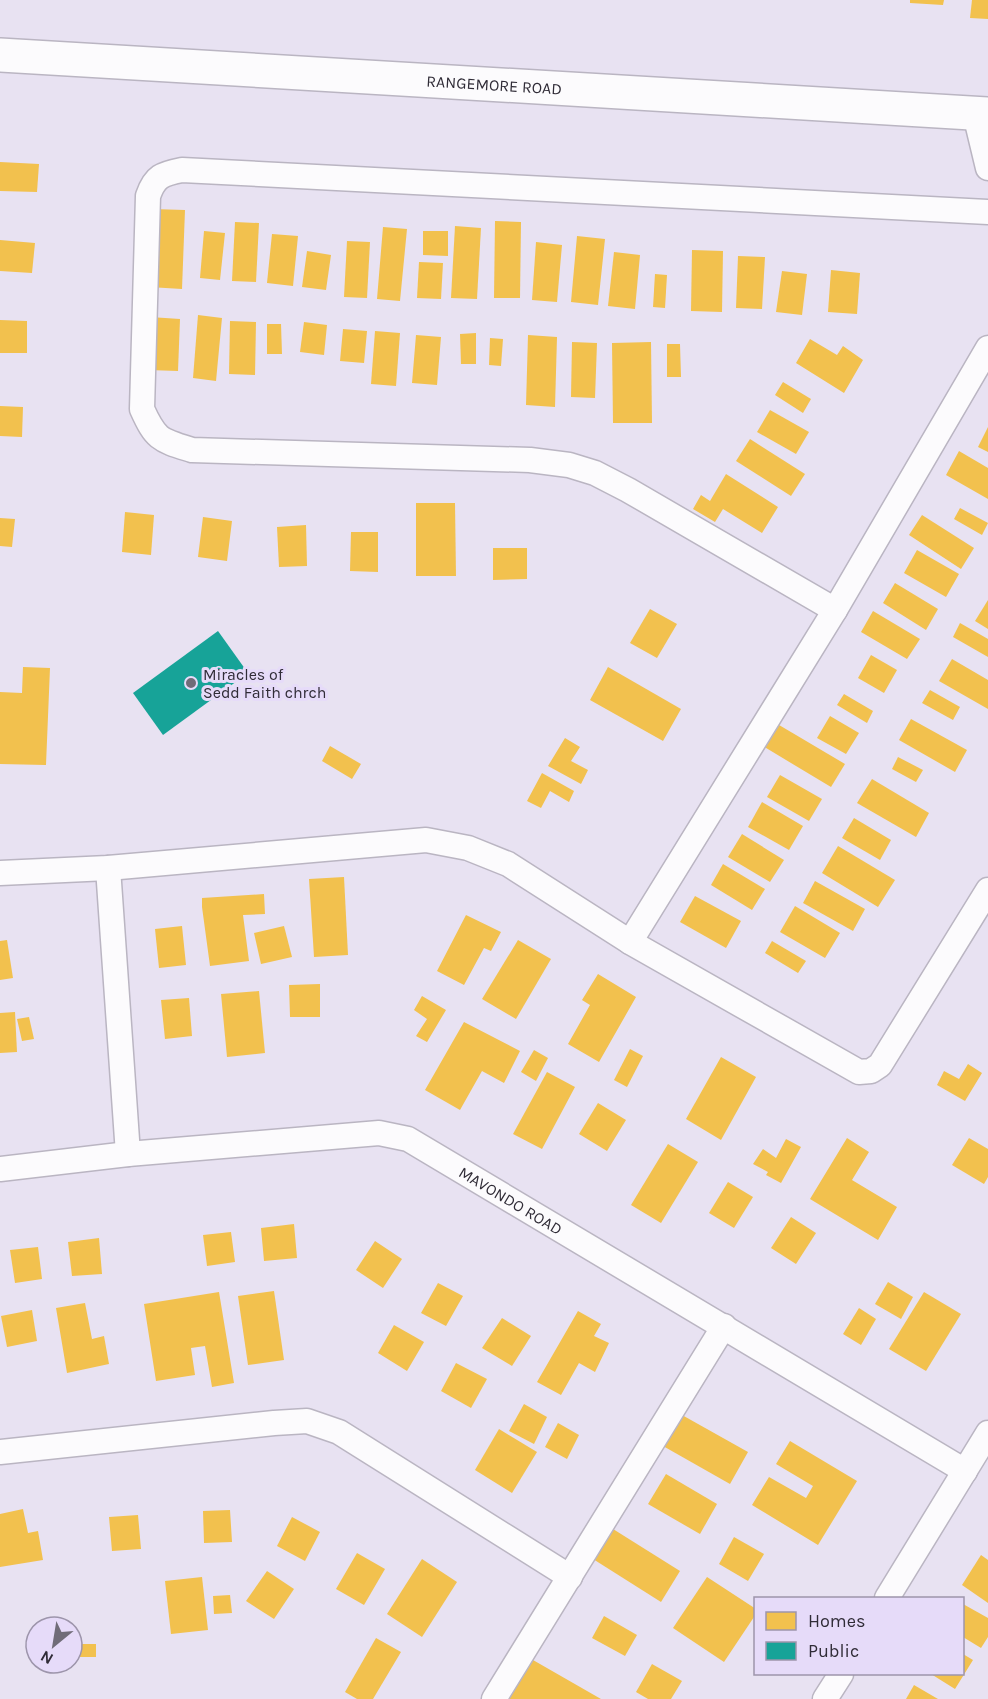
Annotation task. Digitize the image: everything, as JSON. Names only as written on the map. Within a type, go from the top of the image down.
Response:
[{"type":"street","name":"RANGEMORE ROAD","points":[[0,56],[981,114]]},
{"type":"street","points":[[981,114],[988,168]]},
{"type":"street","points":[[835,610],[628,490],[595,473],[569,465],[530,460],[192,450],[163,442],[151,430],[141,409],[148,196],[152,184],[162,174],[182,170],[988,213]]},
{"type":"street","points":[[630,942],[835,610],[988,348]]},
{"type":"street","points":[[0,873],[108,868],[426,840],[468,848],[508,864],[630,942],[859,1072],[866,1072],[880,1065],[988,890]]},
{"type":"street","points":[[108,868],[128,1154]]},
{"type":"street","name":"MAVONDO ROAD","points":[[0,1169],[128,1154],[380,1133],[408,1139],[966,1471]]},
{"type":"street","points":[[494,1699],[724,1326]]},
{"type":"street","points":[[0,1452],[274,1422],[307,1421],[339,1432],[570,1577]]},
{"type":"street","points":[[888,1597],[988,1433]]},
{"type":"street","points":[[825,1699],[840,1675]]},
{"type":"building: Homes","points":[[910,0],[944,0],[943,5],[910,3]]},
{"type":"building: Homes","points":[[972,0],[988,0],[988,19],[970,18]]},
{"type":"building: Homes","points":[[0,162],[39,164],[37,192],[0,191]]},
{"type":"building: Homes","points":[[152,209],[185,210],[182,289],[149,287]]},
{"type":"building: Homes","points":[[495,221],[521,222],[520,298],[494,298]]},
{"type":"building: Homes","points":[[235,222],[259,223],[256,282],[232,281]]},
{"type":"building: Homes","points":[[455,226],[481,228],[477,299],[451,298]]},
{"type":"building: Homes","points":[[383,227],[407,229],[400,301],[377,299]]},
{"type":"building: Homes","points":[[204,231],[225,233],[220,280],[200,278]]},
{"type":"building: Homes","points":[[423,231],[448,231],[448,256],[423,255]]},
{"type":"building: Homes","points":[[272,234],[298,236],[293,286],[267,283]]},
{"type":"building: Homes","points":[[577,236],[605,239],[598,305],[571,302]]},
{"type":"building: Homes","points":[[0,240],[35,243],[32,273],[0,271]]},
{"type":"building: Homes","points":[[347,241],[370,242],[367,298],[344,297]]},
{"type":"building: Homes","points":[[536,242],[562,245],[557,302],[532,300]]},
{"type":"building: Homes","points":[[692,250],[723,251],[722,312],[691,311]]},
{"type":"building: Homes","points":[[307,251],[331,255],[326,290],[302,287]]},
{"type":"building: Homes","points":[[614,252],[640,255],[635,309],[608,306]]},
{"type":"building: Homes","points":[[738,256],[765,257],[762,309],[736,308]]},
{"type":"building: Homes","points":[[419,262],[443,263],[441,299],[417,298]]},
{"type":"building: Homes","points":[[831,270],[860,273],[857,314],[828,312]]},
{"type":"building: Homes","points":[[782,271],[807,274],[802,315],[776,312]]},
{"type":"building: Homes","points":[[655,274],[667,275],[665,308],[653,307]]},
{"type":"building: Homes","points":[[198,315],[222,318],[216,381],[193,378]]},
{"type":"building: Homes","points":[[150,317],[180,319],[178,371],[148,370]]},
{"type":"building: Homes","points":[[0,320],[27,321],[27,353],[0,353]]},
{"type":"building: Homes","points":[[230,321],[256,322],[255,375],[229,374]]},
{"type":"building: Homes","points":[[304,322],[327,325],[324,355],[300,352]]},
{"type":"building: Homes","points":[[267,324],[281,324],[282,354],[267,354]]},
{"type":"building: Homes","points":[[343,329],[367,331],[364,363],[340,361]]},
{"type":"building: Homes","points":[[375,331],[400,333],[396,386],[371,384]]},
{"type":"building: Homes","points":[[476,333],[476,364],[461,364],[460,334]]},
{"type":"building: Homes","points":[[416,335],[441,337],[437,385],[412,383]]},
{"type":"building: Homes","points":[[528,335],[557,337],[555,407],[526,405]]},
{"type":"building: Homes","points":[[490,338],[503,339],[501,366],[489,365]]},
{"type":"building: Homes","points":[[810,339],[837,355],[843,346],[863,360],[844,393],[796,363]]},
{"type":"building: Homes","points":[[572,342],[597,343],[595,398],[571,397]]},
{"type":"building: Homes","points":[[651,342],[652,423],[613,423],[612,343]]},
{"type":"building: Homes","points":[[667,344],[680,344],[681,377],[667,377]]},
{"type":"building: Homes","points":[[783,382],[811,399],[803,413],[775,395]]},
{"type":"building: Homes","points":[[0,406],[23,407],[22,437],[0,436]]},
{"type":"building: Homes","points":[[770,410],[809,432],[796,454],[757,432]]},
{"type":"building: Homes","points":[[988,427],[988,452],[978,447]]},
{"type":"building: Homes","points":[[750,439],[805,474],[791,496],[736,461]]},
{"type":"building: Homes","points":[[959,451],[988,468],[988,499],[946,475]]},
{"type":"building: Homes","points":[[726,474],[778,507],[762,533],[723,509],[715,522],[693,509],[701,495],[710,501]]},
{"type":"building: Homes","points":[[416,503],[455,503],[456,576],[416,576]]},
{"type":"building: Homes","points":[[960,508],[988,523],[982,535],[954,519]]},
{"type":"building: Homes","points":[[125,512],[154,515],[151,555],[122,552]]},
{"type":"building: Homes","points":[[922,515],[974,548],[961,569],[909,535]]},
{"type":"building: Homes","points":[[203,517],[232,521],[227,561],[198,557]]},
{"type":"building: Homes","points":[[0,518],[15,519],[12,547],[0,546]]},
{"type":"building: Homes","points":[[306,525],[307,566],[279,567],[277,527]]},
{"type":"building: Homes","points":[[351,532],[378,532],[378,572],[350,571]]},
{"type":"building: Homes","points":[[493,548],[527,548],[527,579],[493,580]]},
{"type":"building: Homes","points":[[917,550],[959,574],[946,597],[904,573]]},
{"type":"building: Homes","points":[[895,583],[938,609],[926,630],[883,603]]},
{"type":"building: Homes","points":[[988,600],[988,629],[975,621]]},
{"type":"building: Homes","points":[[650,609],[677,624],[657,658],[630,643]]},
{"type":"building: Homes","points":[[873,611],[920,639],[907,659],[861,632]]},
{"type":"building: Homes","points":[[960,623],[988,639],[988,657],[953,637]]},
{"type":"building: Homes","points":[[871,655],[897,670],[884,693],[858,678]]},
{"type":"building: Homes","points":[[952,659],[988,680],[988,709],[939,681]]},
{"type":"building: Homes","points":[[23,667],[50,668],[46,765],[0,764],[0,692],[22,693]]},
{"type":"building: Homes","points":[[608,667],[681,709],[663,741],[590,700]]},
{"type":"building: Homes","points":[[930,690],[960,707],[953,720],[922,703]]},
{"type":"building: Homes","points":[[844,694],[873,711],[867,723],[837,705]]},
{"type":"building: Homes","points":[[830,716],[859,733],[846,754],[817,738]]},
{"type":"building: Homes","points":[[911,719],[967,750],[955,772],[899,740]]},
{"type":"building: Homes","points":[[774,722],[845,764],[831,787],[761,745]]},
{"type":"building: Homes","points":[[565,738],[580,747],[571,761],[588,770],[581,784],[548,766]]},
{"type":"building: Homes","points":[[330,746],[361,764],[352,779],[322,761]]},
{"type":"building: Homes","points":[[898,757],[923,770],[916,782],[892,769]]},
{"type":"building: Homes","points":[[542,773],[574,791],[569,802],[550,791],[541,808],[527,801]]},
{"type":"building: Homes","points":[[780,775],[822,799],[809,821],[767,797]]},
{"type":"building: Homes","points":[[872,779],[929,813],[916,837],[857,803]]},
{"type":"building: Homes","points":[[762,802],[803,826],[789,850],[748,827]]},
{"type":"building: Homes","points":[[854,818],[891,840],[880,860],[842,838]]},
{"type":"building: Homes","points":[[742,834],[784,860],[770,882],[728,857]]},
{"type":"building: Homes","points":[[838,846],[895,880],[878,907],[822,873]]},
{"type":"building: Homes","points":[[723,864],[765,889],[752,910],[711,885]]},
{"type":"building: Homes","points":[[344,877],[348,955],[314,957],[309,879]]},
{"type":"building: Homes","points":[[815,881],[865,909],[853,931],[803,903]]},
{"type":"building: Homes","points":[[264,894],[265,914],[243,915],[249,961],[210,966],[202,898]]},
{"type":"building: Homes","points":[[695,896],[741,921],[726,948],[680,922]]},
{"type":"building: Homes","points":[[795,906],[840,933],[825,958],[780,932]]},
{"type":"building: Homes","points":[[466,915],[501,932],[491,951],[484,948],[464,985],[437,971]]},
{"type":"building: Homes","points":[[182,926],[186,965],[159,968],[155,929]]},
{"type":"building: Homes","points":[[284,926],[292,957],[261,964],[254,933]]},
{"type":"building: Homes","points":[[7,940],[13,978],[0,980],[0,941]]},
{"type":"building: Homes","points":[[518,940],[551,959],[516,1019],[482,999]]},
{"type":"building: Homes","points":[[772,941],[806,961],[798,973],[765,953]]},
{"type":"building: Homes","points":[[598,974],[636,997],[599,1062],[568,1044],[590,1005],[582,1000]]},
{"type":"building: Homes","points":[[320,984],[320,1017],[290,1017],[289,985]]},
{"type":"building: Homes","points":[[259,991],[265,1053],[227,1057],[221,994]]},
{"type":"building: Homes","points":[[422,996],[446,1010],[427,1042],[416,1036],[427,1019],[414,1010]]},
{"type":"building: Homes","points":[[189,998],[192,1036],[165,1039],[161,1000]]},
{"type":"building: Homes","points":[[15,1012],[17,1052],[0,1053],[0,1013]]},
{"type":"building: Homes","points":[[29,1017],[34,1039],[22,1041],[17,1019]]},
{"type":"building: Homes","points":[[464,1022],[520,1051],[504,1083],[482,1071],[460,1110],[425,1090]]},
{"type":"building: Homes","points":[[630,1049],[643,1056],[627,1087],[614,1080]]},
{"type":"building: Homes","points":[[534,1050],[548,1058],[536,1081],[521,1072]]},
{"type":"building: Homes","points":[[721,1057],[756,1077],[721,1140],[686,1119]]},
{"type":"building: Homes","points":[[968,1064],[982,1073],[965,1101],[937,1085],[944,1071],[959,1079]]},
{"type":"building: Homes","points":[[547,1072],[575,1087],[542,1149],[513,1134]]},
{"type":"building: Homes","points":[[598,1103],[626,1120],[607,1151],[579,1134]]},
{"type":"building: Homes","points":[[847,1138],[869,1152],[852,1180],[897,1207],[878,1240],[810,1199]]},
{"type":"building: Homes","points":[[969,1138],[988,1149],[988,1177],[984,1184],[952,1165]]},
{"type":"building: Homes","points":[[786,1139],[801,1147],[781,1183],[766,1175],[768,1172],[753,1164],[763,1149],[776,1158]]},
{"type":"building: Homes","points":[[668,1144],[698,1162],[661,1223],[631,1205]]},
{"type":"building: Homes","points":[[728,1182],[753,1197],[734,1228],[709,1213]]},
{"type":"building: Homes","points":[[791,1217],[816,1233],[796,1264],[771,1248]]},
{"type":"building: Homes","points":[[294,1224],[297,1258],[264,1261],[261,1228]]},
{"type":"building: Homes","points":[[231,1232],[235,1262],[207,1266],[203,1235]]},
{"type":"building: Homes","points":[[99,1238],[102,1274],[72,1276],[68,1242]]},
{"type":"building: Homes","points":[[375,1241],[402,1259],[383,1288],[356,1270]]},
{"type":"building: Homes","points":[[38,1247],[42,1279],[15,1283],[10,1250]]},
{"type":"building: Homes","points":[[888,1282],[913,1297],[901,1319],[875,1304]]},
{"type":"building: Homes","points":[[438,1283],[463,1296],[446,1326],[421,1313]]},
{"type":"building: Homes","points":[[274,1291],[284,1360],[248,1365],[238,1296]]},
{"type":"building: Homes","points":[[219,1292],[234,1383],[212,1387],[205,1346],[191,1348],[195,1375],[156,1381],[144,1304]]},
{"type":"building: Homes","points":[[924,1292],[961,1314],[926,1371],[889,1349]]},
{"type":"building: Homes","points":[[85,1303],[92,1339],[104,1336],[109,1364],[67,1373],[56,1308]]},
{"type":"building: Homes","points":[[859,1308],[876,1319],[861,1345],[843,1334]]},
{"type":"building: Homes","points":[[32,1310],[37,1341],[7,1347],[1,1316]]},
{"type":"building: Homes","points":[[578,1311],[601,1324],[594,1336],[609,1343],[595,1372],[579,1363],[561,1395],[537,1382]]},
{"type":"building: Homes","points":[[502,1318],[531,1336],[512,1366],[482,1348]]},
{"type":"building: Homes","points":[[394,1325],[424,1342],[407,1371],[378,1353]]},
{"type":"building: Homes","points":[[456,1363],[487,1379],[471,1408],[441,1391]]},
{"type":"building: Homes","points":[[524,1404],[547,1417],[534,1444],[509,1431]]},
{"type":"building: Homes","points":[[682,1415],[748,1452],[730,1484],[663,1446]]},
{"type":"building: Homes","points":[[558,1423],[579,1435],[567,1459],[545,1447]]},
{"type":"building: Homes","points":[[499,1429],[537,1452],[512,1493],[475,1470]]},
{"type":"building: Homes","points":[[790,1441],[857,1481],[818,1545],[752,1505],[769,1477],[806,1498],[813,1486],[776,1464]]},
{"type":"building: Homes","points":[[666,1474],[717,1504],[700,1534],[648,1504]]},
{"type":"building: Homes","points":[[23,1509],[28,1533],[38,1531],[43,1560],[0,1567],[0,1514]]},
{"type":"building: Homes","points":[[230,1510],[232,1542],[204,1543],[203,1511]]},
{"type":"building: Homes","points":[[138,1515],[141,1549],[112,1551],[109,1517]]},
{"type":"building: Homes","points":[[292,1517],[320,1532],[305,1561],[277,1546]]},
{"type":"building: Homes","points":[[613,1529],[680,1571],[661,1602],[593,1559]]},
{"type":"building: Homes","points":[[734,1537],[764,1554],[748,1581],[719,1564]]},
{"type":"building: Homes","points":[[357,1553],[385,1569],[364,1605],[336,1589]]},
{"type":"building: Homes","points":[[981,1555],[988,1560],[988,1603],[962,1585]]},
{"type":"building: Homes","points":[[422,1559],[457,1582],[422,1637],[387,1614]]},
{"type":"building: Homes","points":[[267,1571],[294,1589],[274,1619],[246,1601]]},
{"type":"building: Homes","points":[[202,1577],[208,1630],[171,1634],[165,1581]]},
{"type":"building: Homes","points":[[707,1577],[754,1608],[754,1617],[724,1662],[673,1628]]},
{"type":"building: Homes","points":[[230,1595],[232,1613],[214,1614],[213,1596]]},
{"type":"building: Homes","points":[[964,1605],[988,1618],[988,1637],[981,1648],[964,1638]]},
{"type":"building: Homes","points":[[604,1616],[637,1635],[625,1656],[592,1638]]},
{"type":"building: Homes","points":[[376,1638],[401,1652],[373,1699],[357,1699],[345,1692]]},
{"type":"building: Homes","points":[[84,1644],[96,1644],[96,1657],[84,1657]]},
{"type":"building: Homes","points":[[964,1655],[973,1660],[964,1674]]},
{"type":"building: Homes","points":[[533,1660],[601,1699],[509,1699],[525,1669]]},
{"type":"building: Homes","points":[[652,1664],[682,1681],[671,1699],[648,1699],[636,1692]]},
{"type":"building: Homes","points":[[933,1675],[964,1675],[955,1689]]},
{"type":"building: Homes","points":[[914,1685],[938,1699],[906,1699]]},
{"type":"building: Public","name":"Miracles of Sedd Faith chrch","points":[[218,631],[248,673],[163,735],[133,693]]},
{"type":"place","name":"Miracles of Sedd Faith chrch","points":[[191,683]]}]
